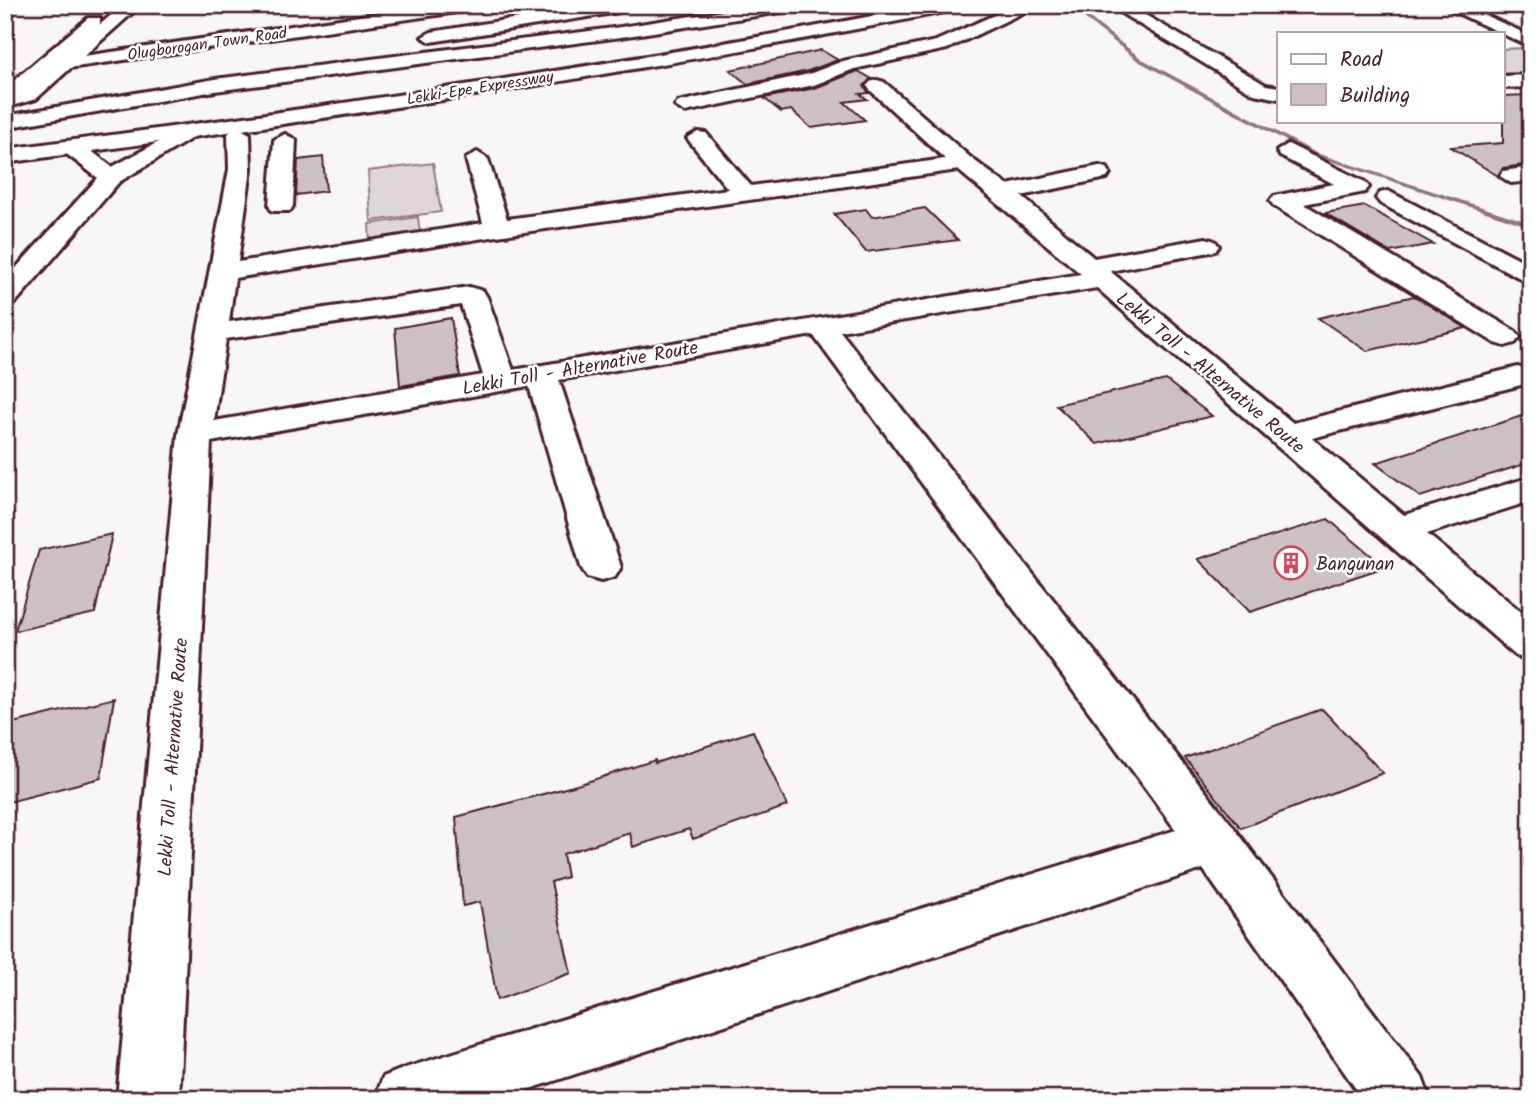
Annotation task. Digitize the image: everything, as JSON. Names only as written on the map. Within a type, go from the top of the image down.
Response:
[{"type":"main road","points":[[7,95],[29,95],[133,5]]},
{"type":"main road","name":"Olugborogan Town Road","points":[[69,63],[226,40],[385,12],[471,5]]},
{"type":"main road","points":[[482,5],[482,11],[490,12],[624,6]]},
{"type":"main road","name":"Lekki-Epe Expressway","points":[[14,121],[215,85],[621,32],[794,5]]},
{"type":"main road","name":"Lekki-Epe Expressway","points":[[5,155],[190,131],[635,63],[954,5]]},
{"type":"main road","points":[[685,106],[814,79],[849,65],[941,45],[1031,5]]},
{"type":"main road","points":[[1116,5],[1261,90],[1277,93]]},
{"type":"main road","points":[[1448,5],[1531,42]]},
{"type":"main road","points":[[419,39],[624,6]]},
{"type":"main road","points":[[7,95],[19,90],[94,22]]},
{"type":"main road","points":[[226,40],[239,57]]},
{"type":"main road","points":[[7,95],[23,66]]},
{"type":"main road","points":[[1504,82],[1531,81]]},
{"type":"main road","points":[[877,86],[963,163],[1003,192],[1095,273],[1206,246]]},
{"type":"main road","points":[[5,155],[240,111],[266,104],[274,93],[256,88],[240,88],[14,121]]},
{"type":"main road","points":[[5,297],[111,177],[190,131]]},
{"type":"main road","points":[[195,435],[240,169],[239,134]]},
{"type":"main road","points":[[698,138],[746,195]]},
{"type":"main road","points":[[72,147],[111,177]]},
{"type":"main road","points":[[240,169],[284,151],[281,206]]},
{"type":"main road","points":[[1285,435],[1524,365],[1505,337],[1282,201],[1357,187],[1287,151]]},
{"type":"main road","points":[[477,159],[497,228]]},
{"type":"main road","points":[[224,272],[497,228],[963,163]]},
{"type":"main road","points":[[1003,192],[1099,173]]},
{"type":"main road","points":[[1388,198],[1531,276]]},
{"type":"main road","name":"Lekki Toll - Alternative Route","points":[[148,1099],[195,435],[820,325],[1095,273],[1531,644]]},
{"type":"main road","points":[[213,330],[238,331],[469,295],[473,297],[501,381]]},
{"type":"main road","points":[[1505,337],[1515,325],[1531,321]]},
{"type":"main road","points":[[820,325],[1214,842],[1400,1099]]},
{"type":"main road","points":[[541,373],[601,567]]},
{"type":"main road","points":[[1398,530],[1531,489]]},
{"type":"main road","points":[[405,1099],[1214,842]]},
{"type":"shaded area","points":[[1523,48],[1531,51],[1531,74],[1504,73],[1504,49]]},
{"type":"shaded area","points":[[433,163],[441,212],[371,221],[368,171]]},
{"type":"shaded area","points":[[418,217],[420,234],[370,242],[369,224]]},
{"type":"building","points":[[821,50],[838,60],[808,71],[747,84],[730,70]]},
{"type":"building","points":[[858,71],[872,79],[864,86],[869,93],[860,94],[867,99],[844,102],[865,120],[811,128],[791,110],[781,112],[764,98],[815,88]]},
{"type":"building","points":[[1531,95],[1531,164],[1503,168],[1498,176],[1451,147],[1503,143],[1504,96]]},
{"type":"building","points":[[323,157],[326,191],[296,195],[298,160]]},
{"type":"building","points":[[1365,206],[1433,244],[1390,252],[1325,213]]},
{"type":"building","points":[[925,208],[958,240],[866,252],[834,214],[866,209],[872,217]]},
{"type":"building","points":[[1414,296],[1466,328],[1367,351],[1318,318]]},
{"type":"building","points":[[451,318],[460,376],[400,386],[395,328]]},
{"type":"building","points":[[1166,380],[1212,416],[1097,444],[1056,405]]},
{"type":"building","points":[[1531,413],[1531,462],[1420,497],[1375,463]]},
{"type":"building","name":"Bangunan","points":[[1328,519],[1385,567],[1250,612],[1198,559]]},
{"type":"building","points":[[112,534],[95,613],[15,631],[39,550]]},
{"type":"building","points":[[114,698],[101,778],[5,803],[5,725]]},
{"type":"building","points":[[1322,709],[1383,773],[1241,828],[1185,758]]},
{"type":"building","points":[[753,731],[787,806],[693,839],[689,829],[633,847],[630,833],[563,854],[567,877],[551,882],[571,973],[497,1000],[480,902],[463,906],[456,817],[577,785],[655,760],[655,763]]},
{"type":"waterway","points":[[1070,5],[1140,60],[1314,154],[1531,225]]},
{"type":"place","name":"Bangunan","points":[[1291,563]]}]
